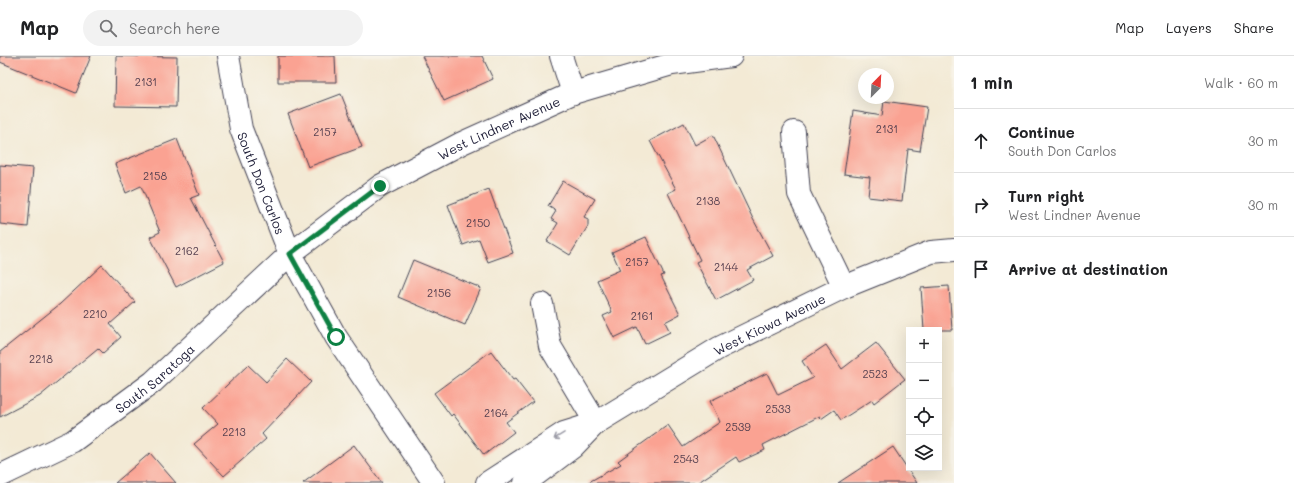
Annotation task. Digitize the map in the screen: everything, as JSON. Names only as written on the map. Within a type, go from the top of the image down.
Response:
[{"type":"street","name":"South Don Carlos","points":[[228,56],[242,129],[290,254],[336,337],[434,483]]},
{"type":"street","points":[[560,56],[573,93]]},
{"type":"street","name":"West Lindner Avenue","points":[[290,254],[380,186],[462,143],[573,93],[672,64],[731,56]]},
{"type":"street","points":[[794,132],[799,194],[844,288]]},
{"type":"street","name":"West Kiowa Avenue","points":[[488,483],[564,433],[596,423],[719,348],[844,288],[931,252],[954,250]]},
{"type":"street","name":"South Saratoga","points":[[0,476],[73,441],[153,382],[290,254]]},
{"type":"street","points":[[542,304],[550,346],[596,423]]},
{"type":"street","name":"West Kiowa Avenue","points":[[525,483],[573,447],[596,423]]},
{"type":"building","points":[[0,56],[91,56],[76,93],[0,62]]},
{"type":"building","points":[[116,56],[177,57],[176,107],[115,106]]},
{"type":"building","points":[[278,56],[335,56],[336,82],[278,82]]},
{"type":"building","points":[[422,56],[482,56],[493,79],[444,101]]},
{"type":"building","points":[[341,94],[362,147],[308,167],[288,114]]},
{"type":"building","points":[[894,102],[927,107],[920,151],[908,149],[902,201],[868,197],[870,177],[844,174],[853,111],[882,116],[884,104],[894,104]]},
{"type":"building","points":[[684,123],[695,145],[713,135],[753,219],[773,256],[747,270],[753,280],[716,300],[696,262],[700,260],[668,193],[676,189],[650,141]]},
{"type":"building","points":[[177,139],[199,195],[191,198],[224,262],[176,287],[150,237],[160,232],[141,186],[126,193],[115,164]]},
{"type":"building","points":[[0,165],[33,168],[28,227],[0,224]]},
{"type":"building","points":[[563,181],[595,199],[584,217],[588,219],[588,226],[570,255],[547,241],[558,223],[551,219],[556,211],[548,206]]},
{"type":"building","points":[[489,189],[513,253],[488,262],[479,239],[463,245],[448,205]]},
{"type":"building","points":[[646,237],[664,275],[661,276],[680,314],[665,322],[670,332],[645,344],[637,327],[614,338],[603,316],[612,312],[597,280],[620,270],[612,252]]},
{"type":"building","points":[[413,260],[481,288],[465,325],[398,297]]},
{"type":"building","points":[[102,265],[135,302],[110,324],[121,337],[103,353],[98,348],[40,396],[0,417],[0,352],[60,304]]},
{"type":"building","points":[[949,286],[952,330],[942,330],[942,327],[924,327],[921,288]]},
{"type":"building","points":[[876,343],[905,379],[874,403],[872,400],[841,420],[834,410],[821,419],[820,416],[763,445],[765,450],[739,462],[736,457],[697,483],[587,483],[621,464],[618,461],[668,425],[683,447],[720,422],[710,401],[767,373],[778,395],[813,378],[802,361],[826,345],[842,369]]},
{"type":"building","points":[[491,351],[513,380],[515,379],[533,402],[506,422],[514,432],[484,455],[453,414],[451,416],[434,393]]},
{"type":"building","points":[[287,359],[311,382],[262,434],[266,439],[224,476],[194,444],[218,424],[203,408],[248,365],[266,382]]},
{"type":"building","points":[[354,445],[382,483],[303,483]]},
{"type":"building","points":[[893,447],[906,466],[906,471],[909,471],[917,483],[838,483]]},
{"type":"building","points":[[150,453],[176,483],[115,483]]},
{"type":"route","points":[[336,337],[290,254],[380,186]]}]
